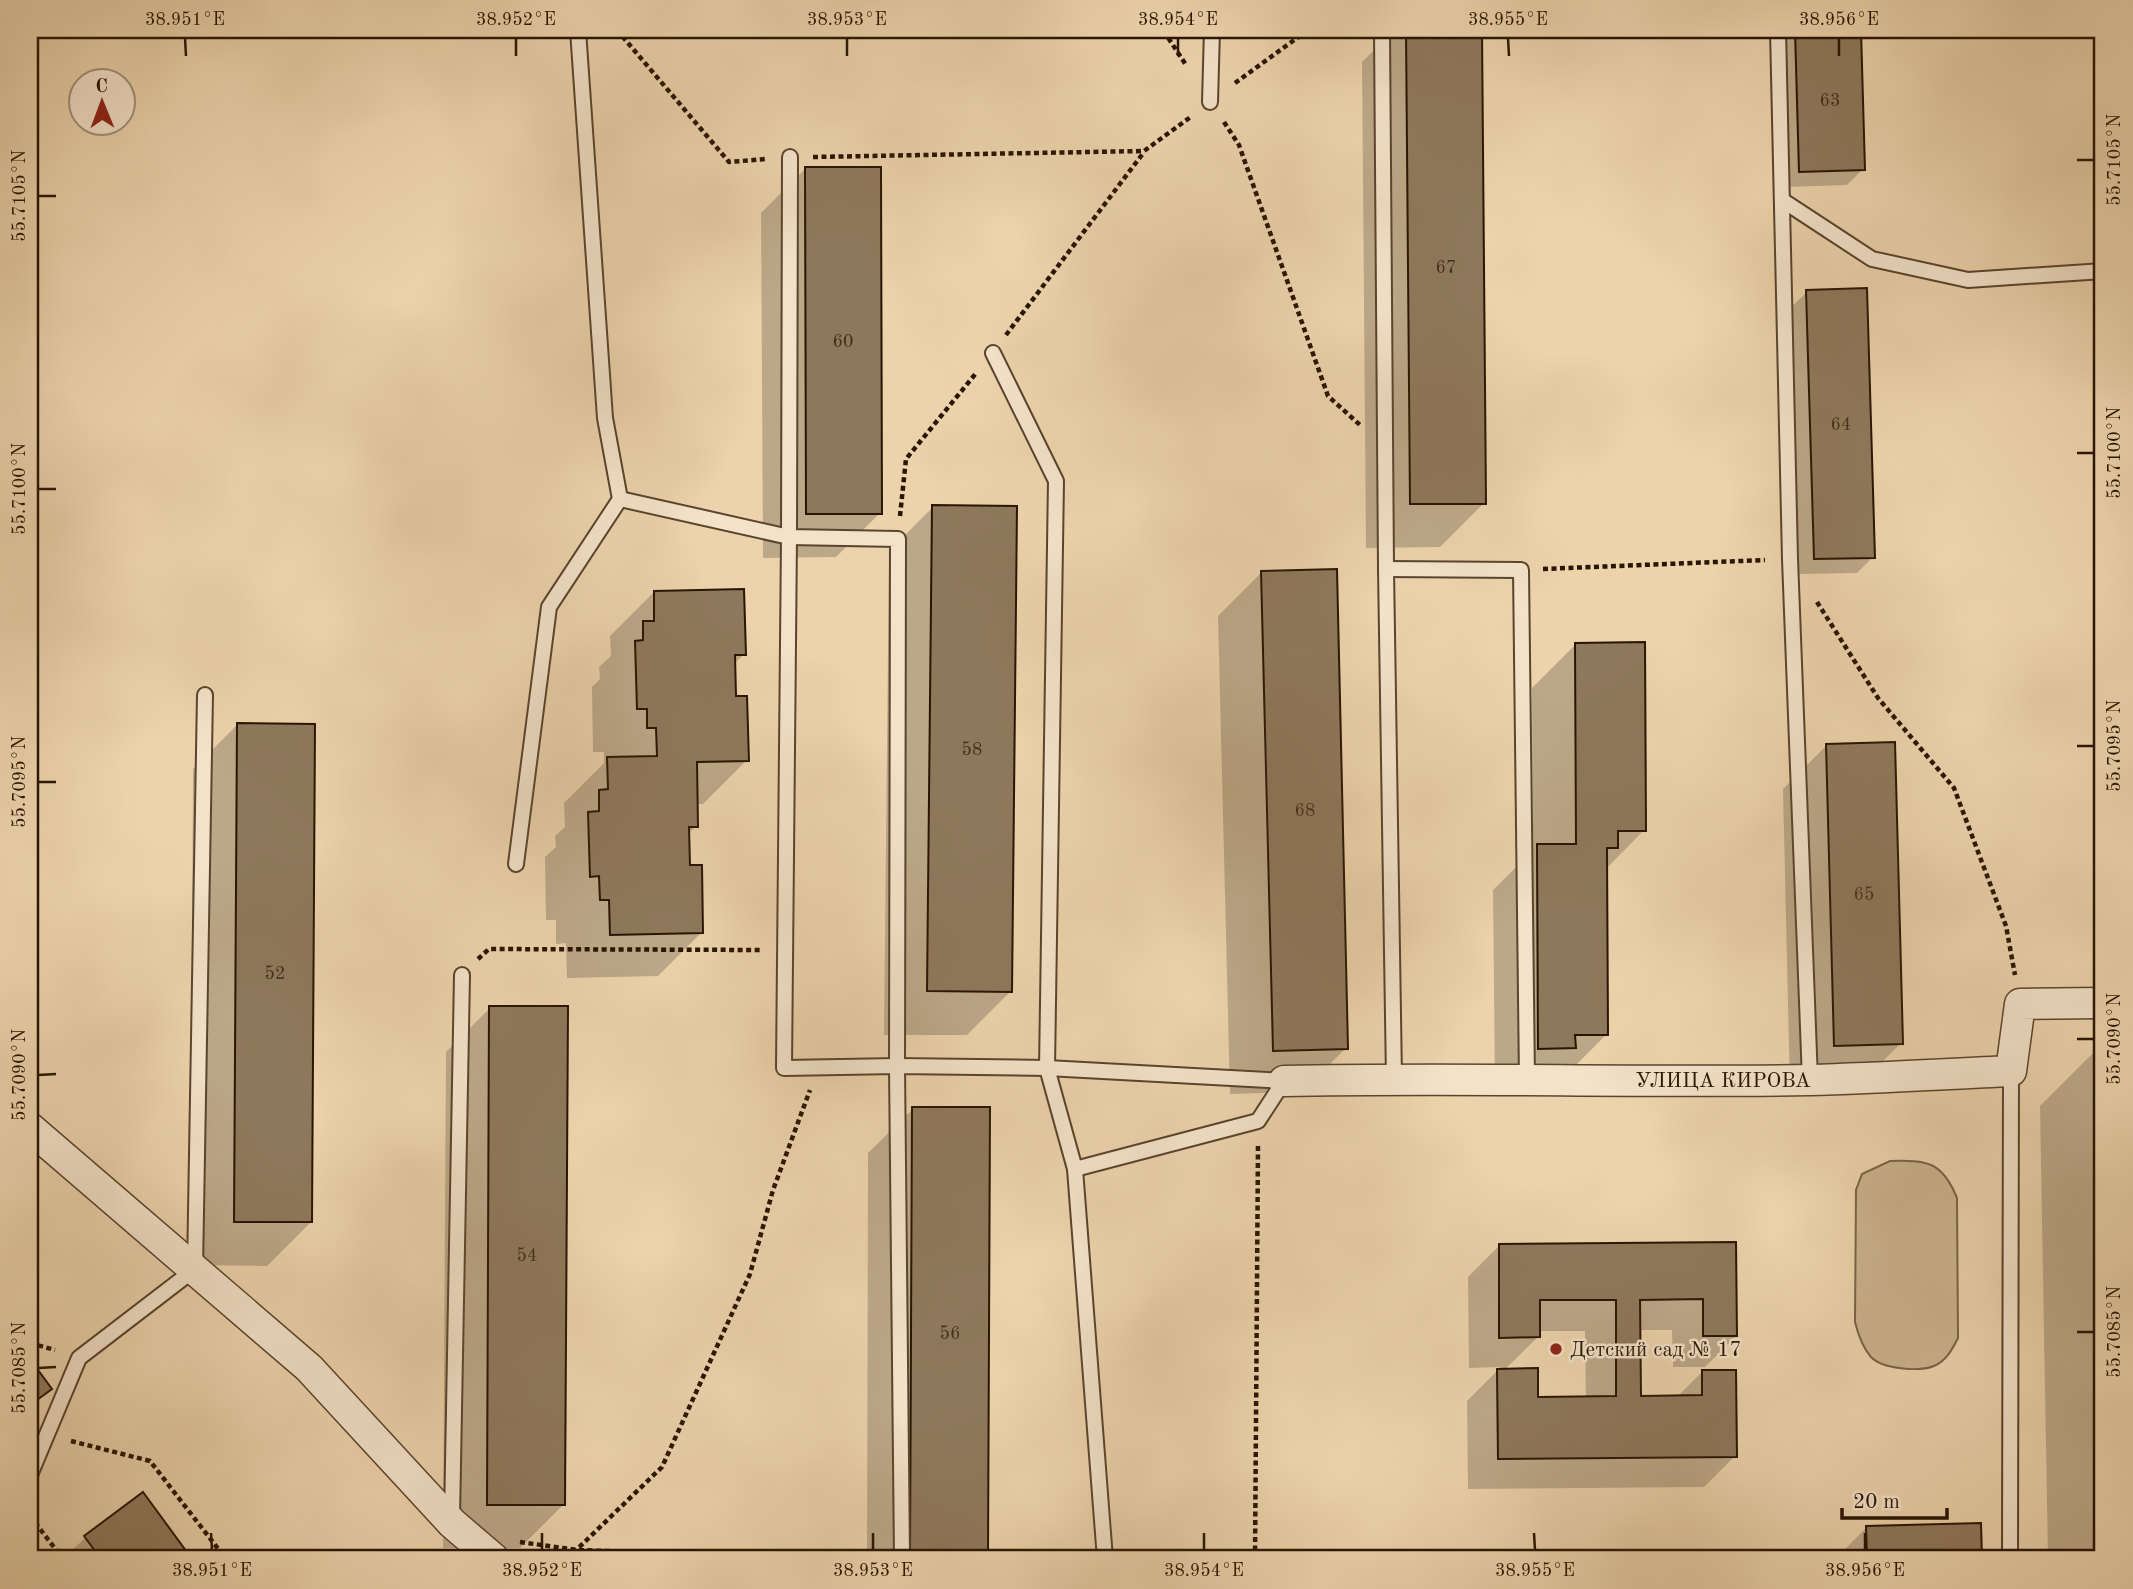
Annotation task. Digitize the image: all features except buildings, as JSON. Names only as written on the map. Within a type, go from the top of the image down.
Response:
[{"type":"street","points":[[2011,1071],[2020,1004],[2103,1003]]},
{"type":"street","name":"УЛИЦА КИРОВА","points":[[1284,1081],[1810,1080],[2011,1071]]},
{"type":"street","points":[[30,1128],[309,1368],[452,1523],[502,1550]]},
{"type":"lane","points":[[516,864],[549,607],[620,499],[605,418],[578,30]]},
{"type":"lane","points":[[1210,102],[1212,30]]},
{"type":"lane","points":[[1382,30],[1386,569],[1394,1079]]},
{"type":"lane","points":[[1778,30],[1790,559],[1810,1080]]},
{"type":"lane","points":[[790,157],[784,1068],[1047,1068],[1284,1081],[1258,1121],[1075,1169]]},
{"type":"lane","points":[[1782,200],[1872,259],[1968,280],[2103,271]]},
{"type":"lane","points":[[993,353],[1056,481],[1047,1068],[1075,1169],[1105,1559]]},
{"type":"lane","points":[[620,499],[789,537],[898,539],[897,1066],[902,1559]]},
{"type":"lane","points":[[1386,569],[1521,570],[1527,1081]]},
{"type":"lane","points":[[30,1475],[79,1358],[195,1269],[205,695]]},
{"type":"lane","points":[[452,1523],[462,975]]},
{"type":"lane","points":[[2010,1559],[2011,1071]]},
{"type":"path","points":[[617,30],[729,162],[790,157],[1144,151],[1308,30]]},
{"type":"path","points":[[1166,30],[1167,36],[1239,145],[1328,396],[1385,448]]},
{"type":"path","points":[[1521,570],[1790,559],[1878,698],[1954,788],[2006,926],[2020,1004]]},
{"type":"path","points":[[462,975],[489,949],[785,950]]},
{"type":"path","points":[[567,1559],[662,1467],[750,1274],[773,1190],[818,1068]]},
{"type":"path","points":[[1255,1559],[1258,1121]]},
{"type":"path","points":[[47,1435],[150,1461],[226,1559]]},
{"type":"path","points":[[30,1516],[63,1559]]},
{"type":"path","points":[[502,1550],[723,1555],[742,1559]]},
{"type":"shaded area","points":[[1890,1161],[1914,1161],[1932,1165],[1945,1176],[1957,1198],[1958,1338],[1945,1358],[1927,1368],[1901,1368],[1876,1361],[1863,1345],[1855,1322],[1856,1190],[1862,1174]]},
{"type":"place","name":"Детский сад № 17","points":[[1556,1349]]}]
